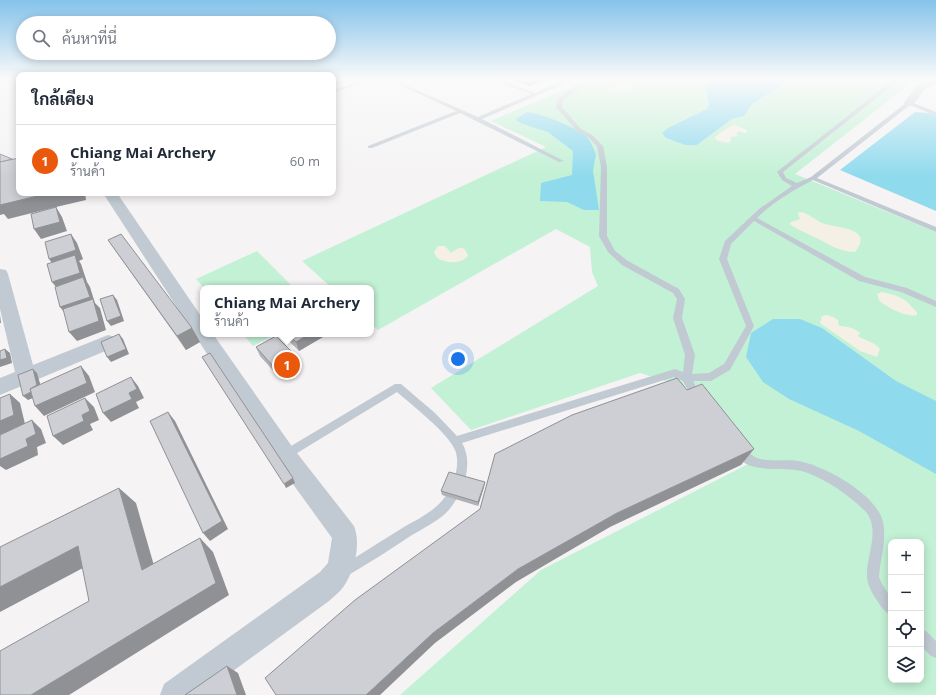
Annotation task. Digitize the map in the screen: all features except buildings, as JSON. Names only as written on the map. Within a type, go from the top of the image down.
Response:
[{"type":"street","points":[[112,196],[200,329]]},
{"type":"street","points":[[0,274],[26,376]]},
{"type":"street","points":[[175,695],[319,591],[335,577],[342,561],[345,535],[285,456],[205,337]]},
{"type":"street","points":[[0,387],[108,342]]},
{"type":"lane","points":[[370,147],[459,111]]},
{"type":"lane","points":[[461,111],[561,161]]},
{"type":"lane","points":[[478,120],[496,111]]},
{"type":"lane","points":[[563,111],[579,130],[590,136],[600,146],[604,167],[603,236],[612,252],[625,263],[676,291],[681,299],[678,323],[690,348],[691,363],[686,378],[693,394],[703,406]]},
{"type":"lane","points":[[797,186],[784,179],[780,172],[856,111]]},
{"type":"lane","points":[[454,441],[675,373],[686,378],[711,377],[727,367],[750,326],[723,259],[728,243],[761,210],[797,186],[813,178],[898,111]]},
{"type":"lane","points":[[813,178],[936,230]]},
{"type":"lane","points":[[753,218],[862,279],[904,290],[936,304]]},
{"type":"lane","points":[[285,456],[398,387],[434,420],[460,449],[462,458],[461,471],[454,492],[446,506],[335,577]]},
{"type":"lane","points":[[730,441],[744,458],[759,464],[802,466],[820,472],[847,489],[873,510],[879,528],[873,578],[888,605]]},
{"type":"lane","points":[[924,639],[936,651]]},
{"type":"green space","points":[[513,111],[704,111],[668,128],[666,138],[685,145],[697,145],[732,119],[744,116],[747,111],[875,111],[795,174],[936,232],[936,695],[400,695],[541,570],[752,462],[691,389],[640,373],[471,430],[431,388],[598,286],[592,272],[590,247],[556,229],[378,330],[374,327],[374,285],[329,285],[302,261],[546,147],[491,121]]},
{"type":"green space","points":[[257,251],[291,285],[201,285],[196,279]]},
{"type":"green space","points":[[246,337],[270,337],[253,346]]},
{"type":"sand","points":[[735,125],[747,130],[747,133],[739,131],[736,133],[738,136],[730,137],[731,140],[729,143],[718,141],[715,138],[729,127]]},
{"type":"sand","points":[[799,212],[808,214],[822,223],[854,231],[860,237],[860,243],[855,252],[849,252],[832,246],[795,228],[790,224],[791,222],[800,219],[798,214]]},
{"type":"sand","points":[[438,246],[445,246],[451,253],[458,248],[463,248],[468,256],[457,262],[445,261],[437,258],[434,252]]},
{"type":"sand","points":[[881,292],[903,299],[917,312],[917,315],[908,315],[886,306],[879,299],[877,294]]},
{"type":"sand","points":[[827,315],[838,320],[839,326],[848,327],[855,330],[860,333],[858,336],[877,346],[880,349],[877,357],[860,351],[820,323],[822,316]]},
{"type":"water","points":[[702,111],[747,111],[744,116],[732,119],[697,145],[685,145],[666,138],[662,133],[668,128]]},
{"type":"water","points":[[527,112],[566,124],[585,135],[588,139],[596,154],[593,171],[599,210],[584,210],[567,202],[540,201],[541,183],[572,175],[573,151],[548,132],[515,120]]},
{"type":"water","points":[[915,112],[928,113],[936,116],[936,211],[840,170]]},
{"type":"water","points":[[773,319],[800,319],[822,328],[896,381],[936,401],[936,474],[859,431],[789,399],[763,382],[746,357],[751,333]]},
{"type":"place","name":"Chiang Mai Archery","points":[[287,365]]}]
